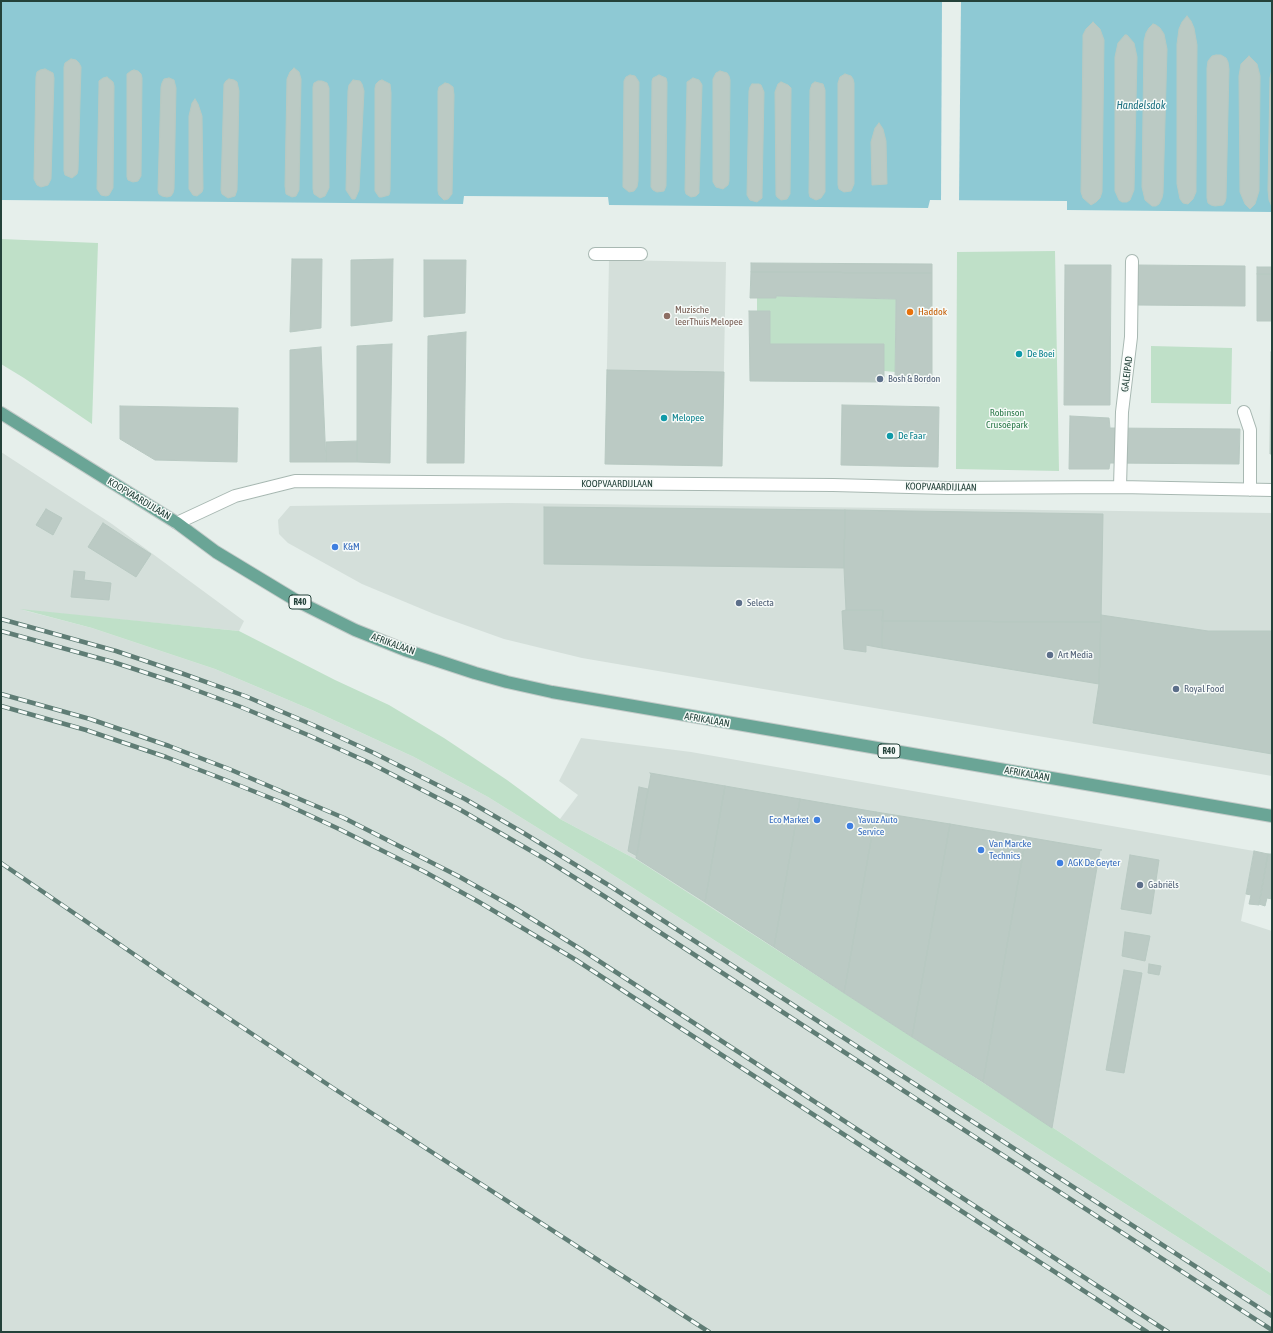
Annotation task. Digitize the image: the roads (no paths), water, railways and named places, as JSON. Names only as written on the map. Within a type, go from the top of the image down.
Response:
[{"type":"main road","name":"KOOPVAARDIJLAAN","points":[[1,413],[178,522]]},
{"type":"main road","name":"AFRIKALAAN","points":[[178,522],[216,552],[297,601],[355,630],[405,650],[507,682],[552,692],[669,713],[1272,816]]},
{"type":"street","points":[[595,254],[641,254]]},
{"type":"street","name":"GALEIPAD","points":[[1120,487],[1122,412],[1131,337],[1132,261]]},
{"type":"street","points":[[1244,412],[1250,430],[1250,490]]},
{"type":"street","name":"KOOPVAARDIJLAAN","points":[[178,522],[235,496],[295,481],[826,485],[948,488],[1120,487],[1272,490]]},
{"type":"water","name":"Handelsdok","points":[[1,1],[1272,1],[1272,212],[1067,210],[1067,201],[930,200],[928,208],[609,205],[608,197],[464,196],[463,204],[1,200]]},
{"type":"railway","points":[[1,619],[116,651],[245,696],[374,753],[465,799],[610,886],[1272,1316]]},
{"type":"railway","points":[[1,631],[113,662],[177,683],[241,707],[370,763],[459,809],[545,859],[604,896],[1272,1330]]},
{"type":"railway","points":[[1,694],[90,719],[169,746],[229,769],[344,818],[458,876],[513,907],[582,950],[1168,1332]]},
{"type":"railway","points":[[1,706],[86,730],[166,757],[223,779],[283,803],[425,872],[479,902],[576,960],[1147,1332]]},
{"type":"railway","points":[[1,863],[333,1088],[709,1332]]},
{"type":"place","name":"Haddok","points":[[910,312]]},
{"type":"place","name":"Muzische leerThuis Melopee","points":[[667,316]]},
{"type":"place","name":"De Boei","points":[[1019,354]]},
{"type":"place","name":"Bosh & Bordon","points":[[880,379]]},
{"type":"place","name":"Melopee","points":[[664,418]]},
{"type":"place","name":"De Faar","points":[[890,436]]},
{"type":"place","name":"K&M","points":[[335,547]]},
{"type":"place","name":"Selecta","points":[[739,603]]},
{"type":"place","name":"Art Media","points":[[1050,655]]},
{"type":"place","name":"Royal Food","points":[[1176,689]]},
{"type":"place","name":"Eco Market","points":[[817,820]]},
{"type":"place","name":"Yavuz Auto Service","points":[[850,826]]},
{"type":"place","name":"Van Marcke Technics","points":[[981,850]]},
{"type":"place","name":"AGK De Geyter","points":[[1060,863]]},
{"type":"place","name":"Gabriëls","points":[[1140,885]]},
{"type":"park label","name":"Robinson Crusoëpark","points":[[1007,418]]}]
